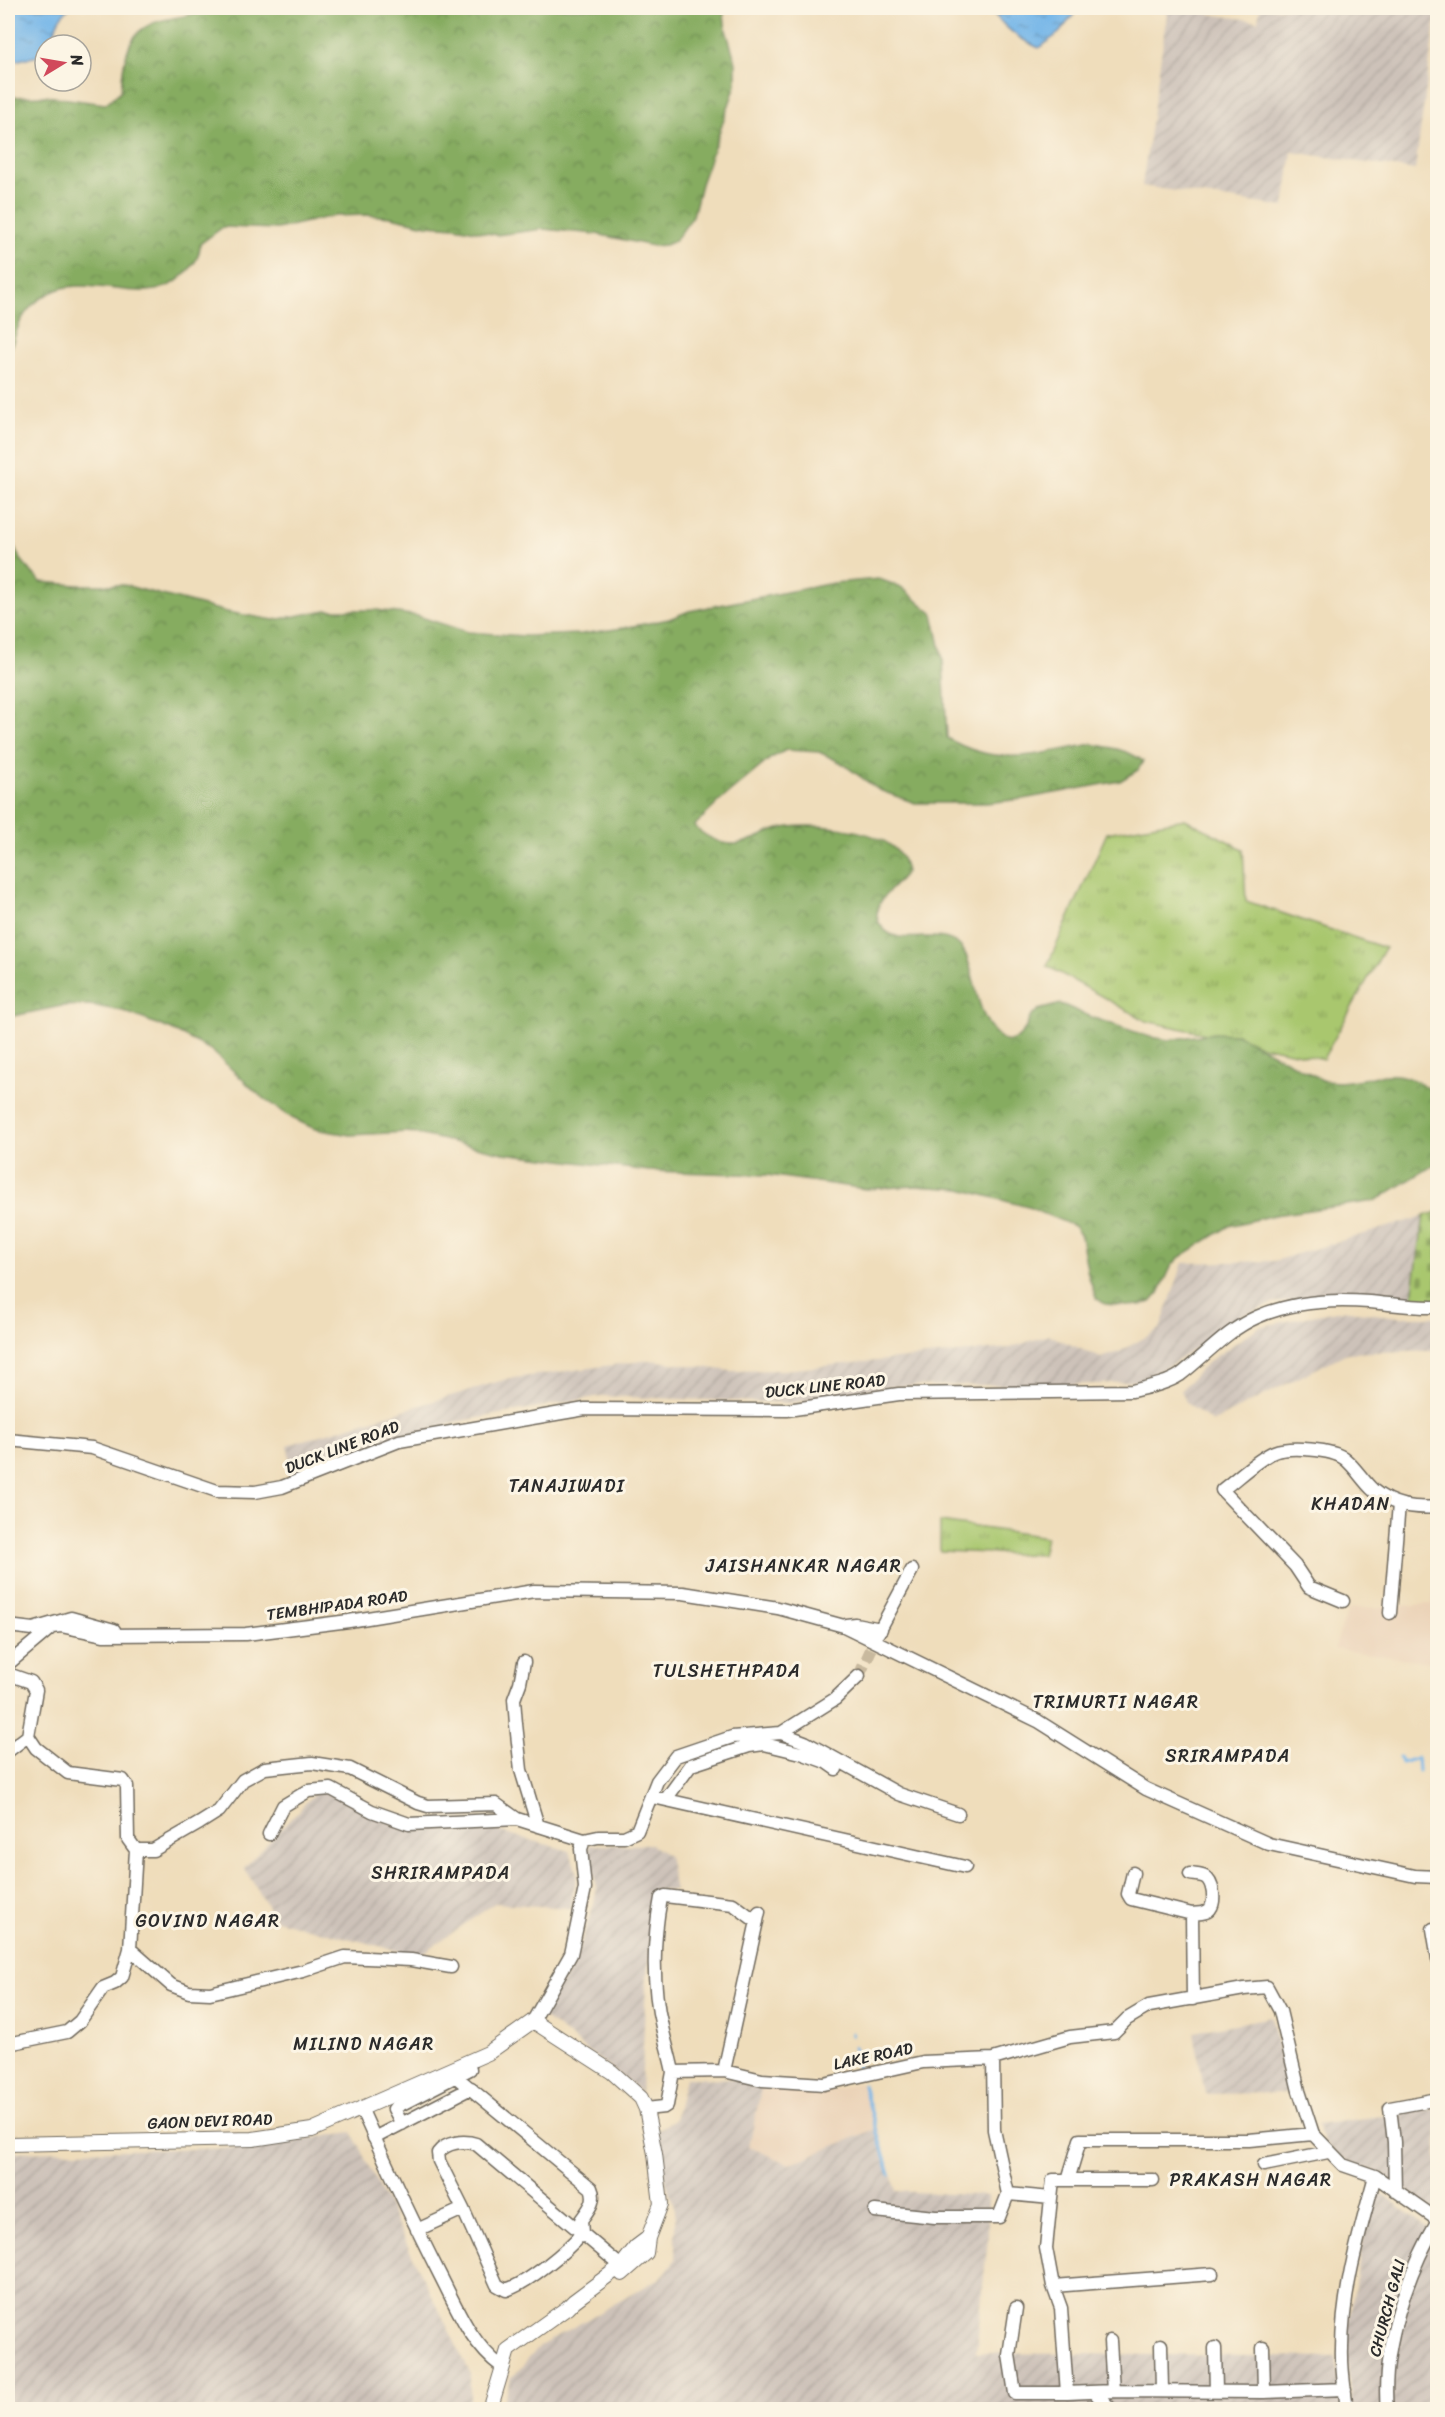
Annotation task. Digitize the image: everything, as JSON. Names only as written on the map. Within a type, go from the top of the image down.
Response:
[{"type":"street","name":"DUCK LINE ROAD","points":[[8,1440],[92,1448],[217,1491],[255,1492],[282,1487],[399,1441],[585,1409],[787,1410],[899,1394],[1132,1391],[1158,1385],[1179,1376],[1223,1339],[1255,1317],[1293,1305],[1341,1300],[1404,1307],[1437,1307]]},
{"type":"street","points":[[1343,1601],[1309,1587],[1294,1566],[1222,1490],[1272,1452],[1288,1448],[1330,1453],[1344,1458],[1373,1490],[1390,1502],[1418,1509],[1437,1507]]},
{"type":"street","points":[[1390,1613],[1399,1504]]},
{"type":"street","points":[[844,1626],[855,1624],[879,1631],[912,1570]]},
{"type":"street","name":"TEMBHIPADA ROAD","points":[[8,1667],[52,1627],[61,1626],[102,1635],[246,1634],[349,1621],[534,1592],[683,1593],[778,1608],[844,1626]]},
{"type":"street","points":[[8,1626],[33,1629],[71,1618],[110,1628],[121,1635]]},
{"type":"street","points":[[844,1626],[1038,1721],[1146,1789],[1269,1844],[1415,1876],[1437,1876]]},
{"type":"street","points":[[524,1662],[514,1699],[516,1724],[521,1770],[538,1826]]},
{"type":"street","points":[[8,1667],[31,1682],[36,1690],[28,1736],[8,1751]]},
{"type":"street","points":[[781,1733],[835,1699],[859,1676]]},
{"type":"street","points":[[136,1850],[153,1850],[219,1811],[243,1780],[265,1768],[312,1763],[350,1769],[428,1806],[496,1804],[517,1819],[584,1840],[624,1837],[637,1831],[653,1797],[657,1781],[676,1756],[732,1737],[781,1733],[805,1742],[899,1794],[958,1814]]},
{"type":"street","points":[[8,2043],[68,2032],[80,2021],[103,1988],[122,1977],[130,1949],[136,1850],[129,1839],[127,1786],[123,1780],[68,1773],[36,1748],[28,1736]]},
{"type":"street","points":[[666,1799],[691,1765],[749,1746],[764,1744],[801,1753],[826,1762],[836,1769]]},
{"type":"street","points":[[269,1834],[283,1806],[308,1791],[331,1789],[372,1811],[409,1824],[517,1819]]},
{"type":"street","points":[[653,1797],[965,1868]]},
{"type":"street","name":"GAON DEVI ROAD","points":[[8,2144],[253,2139],[312,2130],[361,2108],[454,2074],[533,2021],[571,1954],[585,1888],[581,1849],[584,1840]]},
{"type":"street","points":[[1133,1873],[1128,1894],[1131,1899],[1192,1914],[1205,1912],[1211,1908],[1214,1900],[1210,1882],[1206,1878],[1190,1874]]},
{"type":"street","points":[[646,2109],[667,2105],[673,2072],[655,1984],[657,1938],[662,1898],[665,1896],[733,1904],[758,1917],[724,2071]]},
{"type":"street","points":[[1192,1914],[1193,1999]]},
{"type":"street","points":[[1437,1929],[1433,1929],[1437,1959]]},
{"type":"street","points":[[130,1949],[171,1985],[189,1992],[210,1993],[303,1971],[345,1957],[411,1960],[451,1966]]},
{"type":"street","name":"LAKE ROAD","points":[[673,2072],[724,2071],[762,2080],[824,2084],[923,2062],[993,2058],[1070,2037],[1114,2032],[1127,2019],[1149,2006],[1267,1987],[1280,2011],[1312,2134],[1342,2165],[1375,2176],[1437,2217]]},
{"type":"street","points":[[533,2021],[612,2072],[641,2098],[646,2109],[661,2204],[648,2238],[646,2253],[551,2314]]},
{"type":"street","points":[[875,2211],[935,2217],[999,2217],[1008,2194],[994,2130],[993,2058]]},
{"type":"street","points":[[402,2124],[394,2109],[396,2107],[454,2074],[470,2070]]},
{"type":"street","points":[[454,2074],[591,2188],[594,2198],[591,2207],[581,2220],[582,2233],[562,2255],[511,2289],[502,2290],[439,2161],[438,2153],[442,2148],[461,2141],[476,2144],[582,2233],[621,2268]]},
{"type":"street","points":[[374,2138],[471,2088]]},
{"type":"street","points":[[1395,2191],[1394,2142],[1390,2108],[1437,2098]]},
{"type":"street","points":[[361,2108],[417,2230],[470,2333],[489,2357],[501,2366]]},
{"type":"street","points":[[1068,2180],[1080,2140],[1249,2140],[1312,2134]]},
{"type":"street","points":[[1264,2165],[1328,2152]]},
{"type":"street","points":[[1347,2409],[1341,2349],[1344,2317],[1361,2229],[1375,2176]]},
{"type":"street","points":[[1067,2393],[1061,2308],[1053,2286],[1046,2248],[1053,2180],[1153,2180]]},
{"type":"street","points":[[1008,2194],[1051,2198]]},
{"type":"street","points":[[417,2230],[463,2209]]},
{"type":"street","name":"CHURCH GALI","points":[[1387,2409],[1384,2388],[1392,2340],[1414,2265],[1437,2217]]},
{"type":"street","points":[[490,2409],[501,2366],[508,2350],[567,2308],[576,2306],[621,2268]]},
{"type":"street","points":[[1053,2286],[1160,2280],[1212,2274]]},
{"type":"street","points":[[1016,2308],[1009,2355],[1015,2394],[1345,2389]]},
{"type":"street","points":[[1110,2340],[1113,2391]]},
{"type":"street","points":[[1161,2345],[1162,2390]]},
{"type":"street","points":[[1215,2348],[1216,2391]]},
{"type":"street","points":[[1263,2348],[1264,2392]]},
{"type":"street","points":[[1095,2393],[1112,2409]]},
{"type":"shaded area","points":[[1168,8],[1258,21],[1260,8],[1437,8],[1415,170],[1292,152],[1284,207],[1142,186]]},
{"type":"shaded area","points":[[1424,1216],[1411,1304],[1367,1295],[1329,1295],[1272,1304],[1242,1315],[1174,1363],[1137,1381],[1099,1384],[891,1386],[790,1403],[601,1396],[455,1422],[361,1451],[291,1479],[288,1445],[507,1379],[650,1360],[731,1371],[784,1370],[1009,1348],[1049,1335],[1101,1358],[1119,1352],[1160,1329],[1183,1263],[1274,1261]]},
{"type":"shaded area","points":[[1341,1310],[1398,1317],[1437,1317],[1437,1350],[1347,1353],[1212,1422],[1186,1402],[1181,1390],[1208,1362],[1259,1327]]},
{"type":"shaded area","points":[[1437,1565],[1437,1663],[1334,1649],[1348,1609],[1432,1604]]},
{"type":"shaded area","points":[[319,1789],[397,1825],[484,1827],[570,1851],[577,1874],[570,1908],[495,1903],[419,1956],[276,1920],[244,1868]]},
{"type":"shaded area","points":[[591,1845],[651,1845],[668,1855],[675,1891],[656,1890],[646,1984],[641,2092],[544,2017],[544,2007],[574,1965],[594,1903],[597,1887],[587,1850]]},
{"type":"shaded area","points":[[1271,2017],[1288,2093],[1205,2094],[1194,2032]]},
{"type":"shaded area","points":[[685,2078],[763,2079],[749,2147],[790,2164],[878,2128],[896,2191],[988,2196],[988,2238],[976,2353],[1336,2357],[1342,2409],[501,2410],[511,2379],[540,2346],[662,2277],[675,2260],[675,2210],[665,2179],[656,2131],[675,2120]]},
{"type":"shaded area","points":[[763,2079],[818,2094],[860,2083],[866,2094],[874,2130],[790,2164],[749,2147]]},
{"type":"shaded area","points":[[1437,2108],[1437,2212],[1381,2173],[1346,2161],[1325,2143],[1317,2125]]},
{"type":"shaded area","points":[[352,2132],[470,2373],[470,2409],[8,2409],[8,2152],[252,2148]]},
{"type":"shaded area","points":[[1377,2190],[1437,2234],[1437,2409],[1352,2410],[1345,2343],[1364,2235]]},
{"type":"green space","points":[[221,8],[723,8],[726,30],[736,63],[736,85],[701,184],[693,216],[675,241],[665,245],[653,246],[596,234],[543,229],[497,235],[367,215],[333,216],[277,229],[223,227],[200,244],[196,259],[187,272],[175,282],[162,288],[135,291],[71,286],[45,296],[34,304],[21,320],[8,360],[8,97],[46,96],[105,104],[121,91],[124,64],[130,46],[138,33],[162,20]]},
{"type":"green space","points":[[8,518],[17,554],[41,582],[124,585],[227,612],[274,620],[327,610],[377,610],[418,616],[467,632],[525,636],[581,634],[669,619],[689,611],[833,583],[879,579],[901,587],[933,614],[943,659],[947,738],[983,753],[1001,756],[1035,754],[1092,744],[1137,757],[1143,761],[1138,770],[1120,781],[1023,799],[986,803],[915,803],[879,790],[840,762],[819,752],[786,750],[771,758],[694,826],[713,839],[730,844],[747,842],[779,829],[807,826],[841,828],[873,836],[887,843],[901,856],[906,872],[880,904],[877,918],[881,926],[888,933],[897,936],[939,937],[959,945],[968,960],[986,1020],[998,1036],[1007,1042],[1018,1038],[1030,1018],[1038,1010],[1061,1004],[1150,1037],[1169,1040],[1214,1033],[1237,1034],[1324,1081],[1341,1082],[1382,1075],[1407,1077],[1437,1096],[1437,1163],[1375,1201],[1274,1215],[1229,1226],[1180,1257],[1172,1265],[1159,1293],[1151,1302],[1127,1306],[1105,1304],[1096,1298],[1088,1274],[1081,1236],[1074,1226],[1028,1207],[961,1189],[915,1186],[866,1189],[767,1175],[649,1171],[503,1153],[408,1132],[350,1135],[315,1129],[292,1118],[258,1094],[211,1050],[172,1030],[123,1011],[89,1005],[62,1006],[8,1017]]},
{"type":"green space","points":[[1185,819],[1243,849],[1246,901],[1385,948],[1323,1059],[1146,1021],[1047,966],[1107,833]]},
{"type":"green space","points":[[1437,1212],[1437,1302],[1411,1304],[1424,1216]]},
{"type":"green space","points":[[940,1522],[1046,1537],[1042,1555],[940,1551]]},
{"type":"water","points":[[8,8],[70,8],[62,15],[55,33],[33,33],[33,57],[8,62]]},
{"type":"water","points":[[989,8],[1079,8],[1059,33],[1039,48],[1011,31]]},
{"type":"waterway","points":[[1399,1757],[1401,1763],[1417,1758],[1418,1771]]},
{"type":"waterway","points":[[854,2047],[858,2068]]},
{"type":"waterway","points":[[863,2085],[890,2175]]},
{"type":"tunnel","points":[[859,1676],[878,1634]]},
{"type":"district","name":"TANAJIWADI","points":[[567,1486]]},
{"type":"district","name":"KHADAN","points":[[1351,1504]]},
{"type":"district","name":"JAISHANKAR NAGAR","points":[[804,1566]]},
{"type":"district","name":"TULSHETHPADA","points":[[727,1671]]},
{"type":"district","name":"TRIMURTI NAGAR","points":[[1116,1702]]},
{"type":"district","name":"SRIRAMPADA","points":[[1228,1756]]},
{"type":"district","name":"SHRIRAMPADA","points":[[441,1873]]},
{"type":"district","name":"GOVIND NAGAR","points":[[208,1921]]},
{"type":"district","name":"MILIND NAGAR","points":[[364,2044]]},
{"type":"district","name":"PRAKASH NAGAR","points":[[1251,2180]]}]
